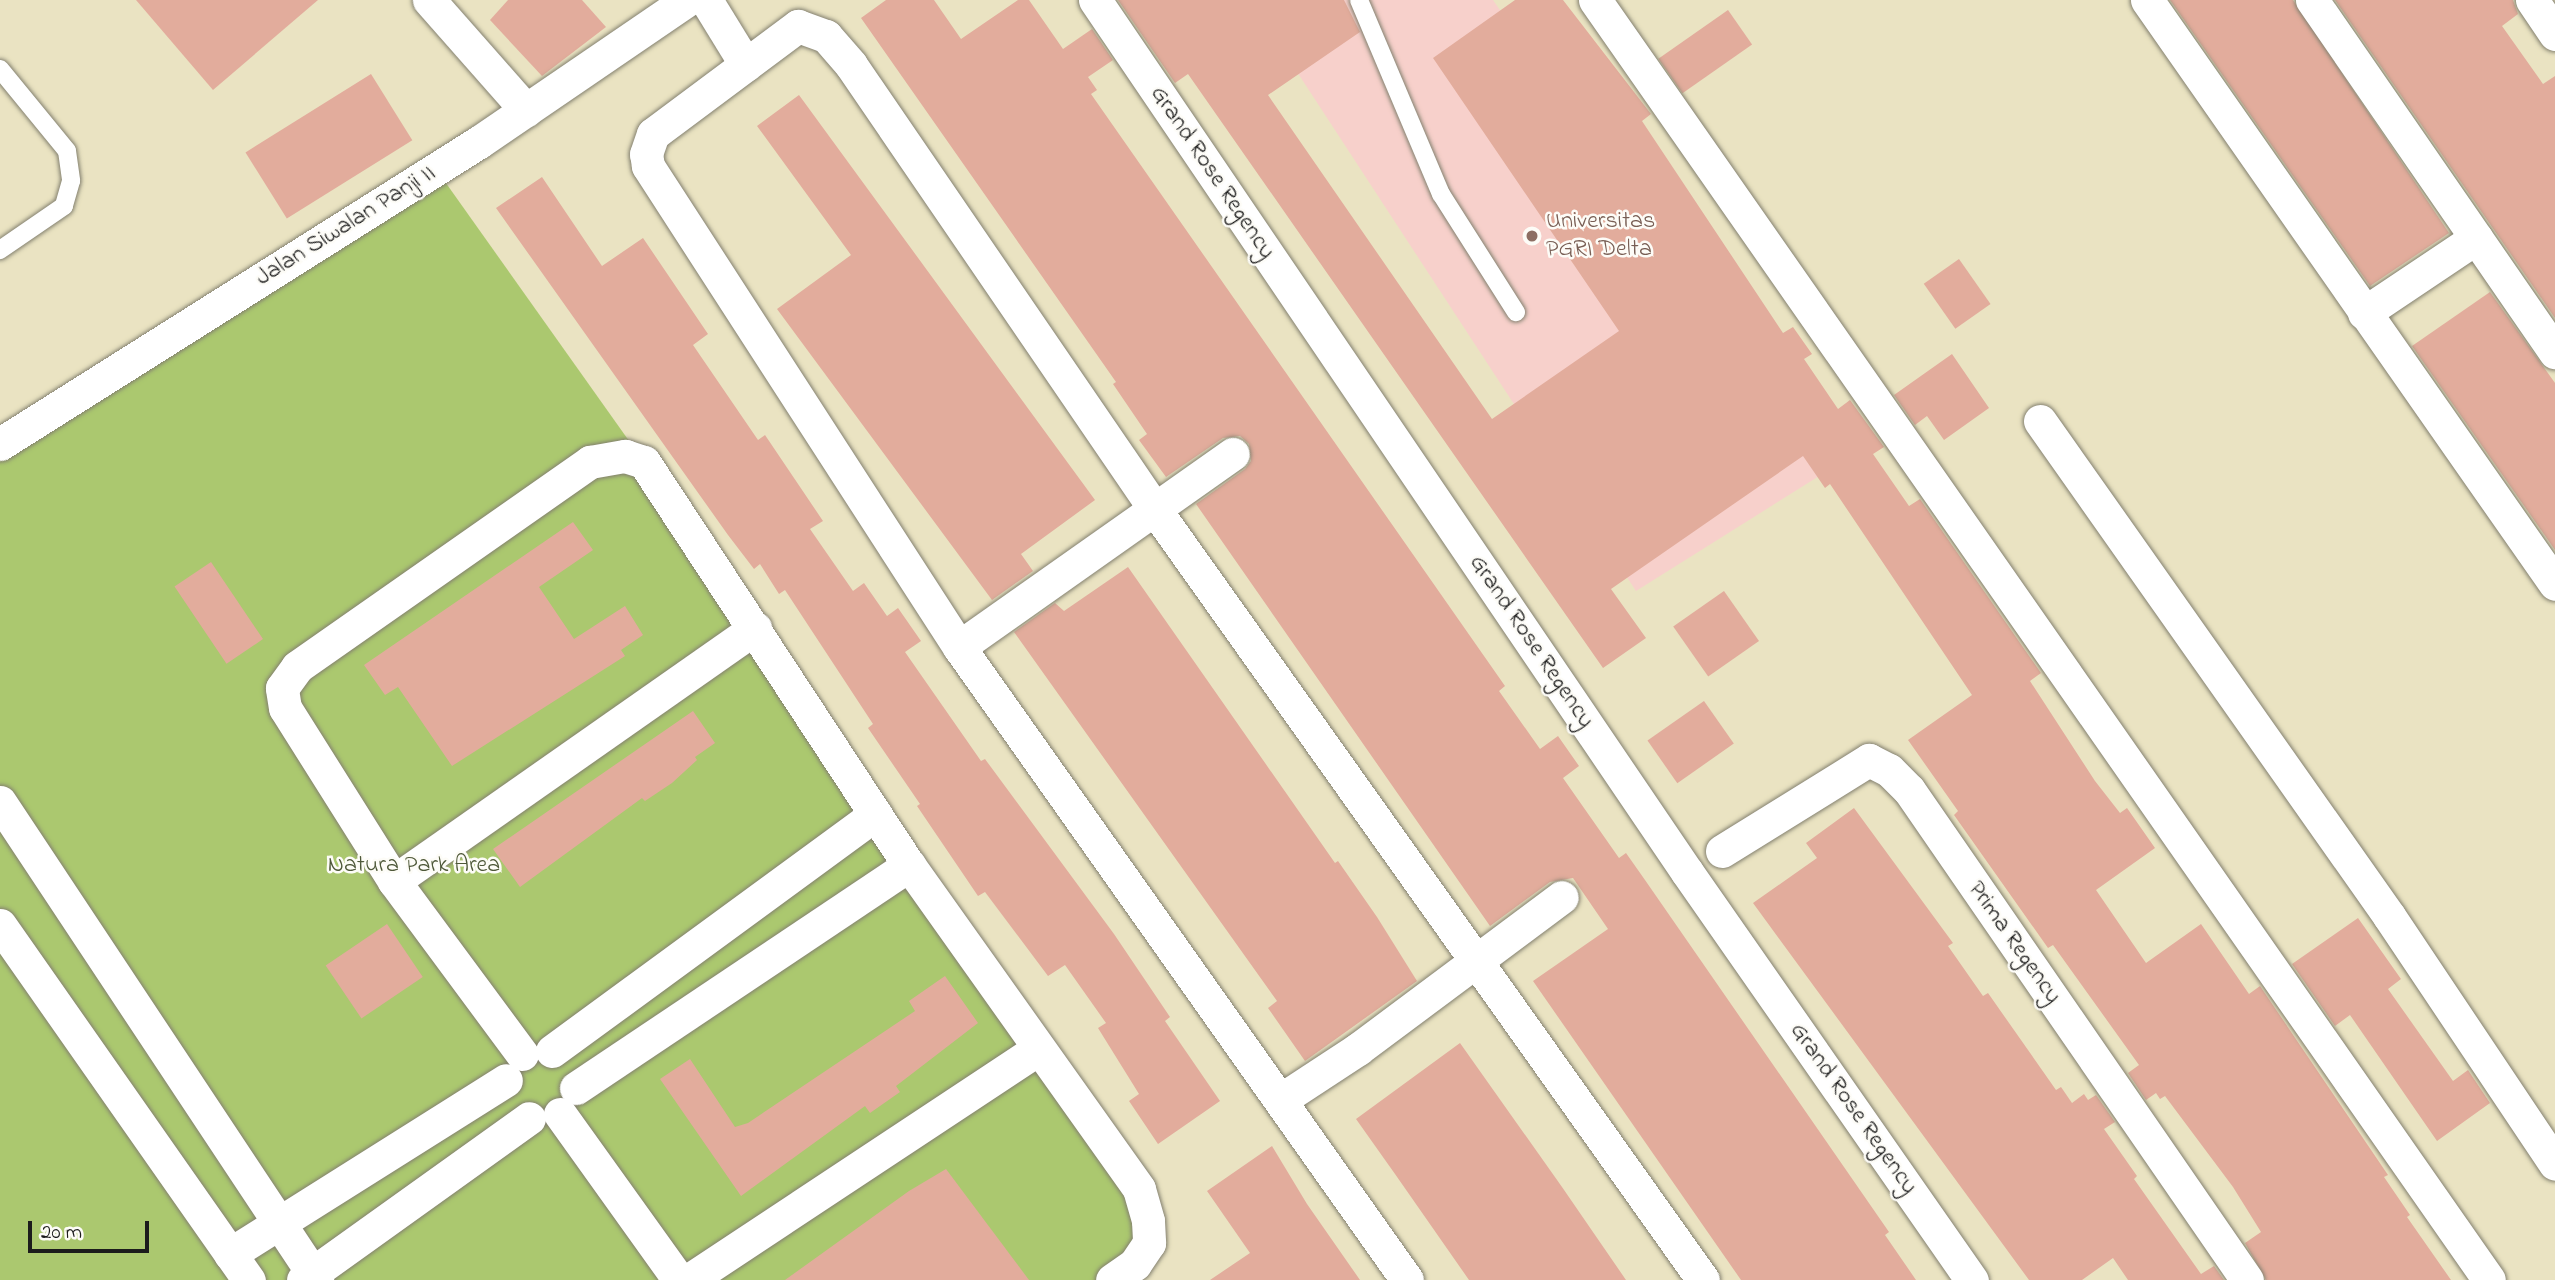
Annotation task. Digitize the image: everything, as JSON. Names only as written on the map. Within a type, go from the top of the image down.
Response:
[{"type":"street","points":[[429,0],[526,110]]},
{"type":"street","name":"Jalan Siwalan Panji II","points":[[0,444],[526,110],[687,0]]},
{"type":"street","points":[[706,0],[746,65]]},
{"type":"street","name":"Grand Rose Regency","points":[[1095,0],[1679,860],[1972,1280]]},
{"type":"street","points":[[1595,0],[2488,1280]]},
{"type":"street","points":[[2147,0],[2555,584]]},
{"type":"street","points":[[2312,0],[2555,352]]},
{"type":"street","points":[[2532,0],[2555,34]]},
{"type":"street","points":[[1407,1280],[1282,1099],[959,647],[648,166],[646,154],[653,134],[798,26],[826,36],[851,65],[1154,508],[1703,1280]]},
{"type":"street","points":[[2364,313],[2476,238]]},
{"type":"street","points":[[2039,421],[2389,916],[2555,1164]]},
{"type":"street","points":[[959,647],[1233,454]]},
{"type":"street","points":[[555,1106],[574,1072],[527,1062],[394,881],[285,708],[282,688],[297,667],[590,462],[625,456],[644,462],[909,865],[1139,1189],[1148,1222],[1149,1243],[1135,1264],[1112,1280]]},
{"type":"street","points":[[394,881],[755,628]]},
{"type":"street","name":"Prima Regency","points":[[1722,850],[1869,760],[1889,770],[1909,790],[2247,1280]]},
{"type":"street","points":[[0,803],[279,1221],[311,1278],[555,1106],[909,865]]},
{"type":"street","points":[[0,925],[240,1267],[279,1221],[527,1062],[876,814]]},
{"type":"street","points":[[1282,1099],[1358,1049],[1562,897]]},
{"type":"street","points":[[689,1280],[1038,1049]]},
{"type":"street","points":[[527,1062],[516,1110],[555,1106]]},
{"type":"street","points":[[555,1106],[679,1280]]},
{"type":"lane","points":[[1359,0],[1441,194],[1516,312]]},
{"type":"lane","points":[[0,69],[67,151],[71,181],[64,206],[0,250]]},
{"type":"shaded area","name":"Universitas PGRI Delta","points":[[1250,0],[1493,0],[1824,473],[1636,591]]},
{"type":"green space","name":"Natura Park Area","points":[[431,162],[644,462],[1148,1221],[1112,1280],[0,1280],[0,442]]},
{"type":"building","points":[[136,0],[318,0],[213,90]]},
{"type":"building","points":[[508,0],[582,0],[606,27],[542,76],[490,20]]},
{"type":"building","points":[[886,0],[934,0],[961,39],[1018,0],[1029,0],[1063,49],[1092,29],[1113,60],[1088,77],[1097,90],[1091,94],[1505,686],[1499,691],[1540,749],[1558,736],[1579,766],[1563,778],[1619,858],[1626,853],[1645,880],[1889,1232],[1885,1235],[1916,1280],[1741,1280],[1533,981],[1608,929],[1573,878],[1550,882],[1490,926],[1196,504],[1245,469],[1251,461],[1249,444],[1240,436],[1223,438],[1166,477],[1139,440],[1147,434],[1113,384],[1116,382],[861,18]]},
{"type":"building","points":[[1118,0],[1344,0],[1360,32],[1268,95],[1492,419],[1619,331],[1433,58],[1515,0],[1563,0],[1651,114],[1642,121],[1783,333],[1793,327],[1812,354],[1804,359],[1838,409],[1850,400],[1884,447],[1873,454],[1909,506],[1920,499],[2041,673],[2030,681],[2095,781],[2120,813],[2127,808],[2155,848],[2096,890],[2146,963],[2201,924],[2249,994],[2260,986],[2388,1175],[2384,1177],[2410,1215],[2407,1217],[2451,1280],[2266,1280],[2245,1243],[2261,1232],[2233,1187],[2165,1096],[2160,1099],[2156,1093],[2146,1100],[2128,1073],[2139,1065],[2053,945],[2048,948],[1954,815],[1958,811],[1908,740],[1972,695],[1830,484],[1825,488],[1803,456],[1611,589],[1646,638],[1603,668],[1188,74],[1175,83]]},
{"type":"building","points":[[2170,0],[2293,0],[2449,233],[2370,286]]},
{"type":"building","points":[[2335,0],[2513,0],[2518,14],[2502,26],[2543,84],[2555,76],[2555,318]]},
{"type":"building","points":[[1728,10],[1752,44],[1682,93],[1658,59]]},
{"type":"building","points":[[371,74],[412,140],[287,219],[245,152]]},
{"type":"building","points":[[799,95],[1095,500],[1021,554],[1033,571],[992,600],[777,309],[851,255],[757,126]]},
{"type":"building","points":[[542,177],[602,266],[643,238],[708,334],[693,345],[758,440],[765,435],[823,521],[810,529],[853,591],[864,583],[887,616],[898,608],[921,641],[905,652],[981,761],[985,759],[1114,934],[1170,1017],[1165,1021],[1220,1101],[1158,1144],[1129,1101],[1139,1094],[1098,1028],[1106,1023],[1065,965],[1048,976],[985,892],[978,896],[917,806],[920,804],[868,728],[873,724],[785,590],[779,594],[760,564],[754,569],[728,535],[496,208]]},
{"type":"building","points":[[1959,259],[1991,304],[1955,329],[1924,284]]},
{"type":"building","points":[[2490,292],[2555,383],[2555,550],[2412,346]]},
{"type":"building","points":[[1952,354],[1989,408],[1944,440],[1927,416],[1915,425],[1894,395]]},
{"type":"building","points":[[573,522],[593,550],[539,587],[574,639],[625,606],[643,635],[621,650],[625,656],[452,766],[398,687],[385,695],[364,665]]},
{"type":"building","points":[[211,562],[263,639],[227,664],[175,587]]},
{"type":"building","points":[[1128,567],[1335,863],[1338,861],[1417,981],[1305,1061],[1268,1008],[1277,1001],[1014,632],[1055,603],[1064,611]]},
{"type":"building","points":[[1724,591],[1759,641],[1708,677],[1673,627]]},
{"type":"building","points":[[1704,701],[1734,744],[1677,783],[1647,741]]},
{"type":"building","points":[[693,711],[715,743],[695,757],[697,760],[672,783],[645,801],[642,798],[520,887],[493,849]]},
{"type":"building","points":[[1854,808],[1953,943],[1948,946],[1983,996],[1988,993],[2056,1090],[2061,1087],[2072,1103],[2084,1094],[2088,1100],[2096,1095],[2115,1122],[2104,1129],[2137,1176],[2134,1179],[2201,1274],[2214,1266],[2224,1280],[2128,1280],[2113,1258],[2082,1280],[2029,1280],[1753,903],[1817,858],[1806,843]]},
{"type":"building","points":[[2358,918],[2401,979],[2388,989],[2453,1081],[2468,1070],[2490,1103],[2437,1141],[2350,1015],[2335,1026],[2292,964]]},
{"type":"building","points":[[387,924],[423,977],[361,1018],[326,965]]},
{"type":"building","points":[[945,976],[978,1023],[896,1086],[900,1092],[870,1113],[865,1106],[741,1196],[660,1079],[690,1059],[735,1127],[748,1123],[915,1011],[909,1001]]},
{"type":"building","points":[[1460,1043],[1626,1280],[1469,1280],[1356,1119]]},
{"type":"building","points":[[1272,1146],[1307,1204],[1360,1280],[1210,1280],[1250,1253],[1207,1191]]},
{"type":"building","points":[[946,1169],[1029,1280],[785,1280],[909,1191]]},
{"type":"place","name":"Universitas PGRI Delta","points":[[1532,236]]}]
